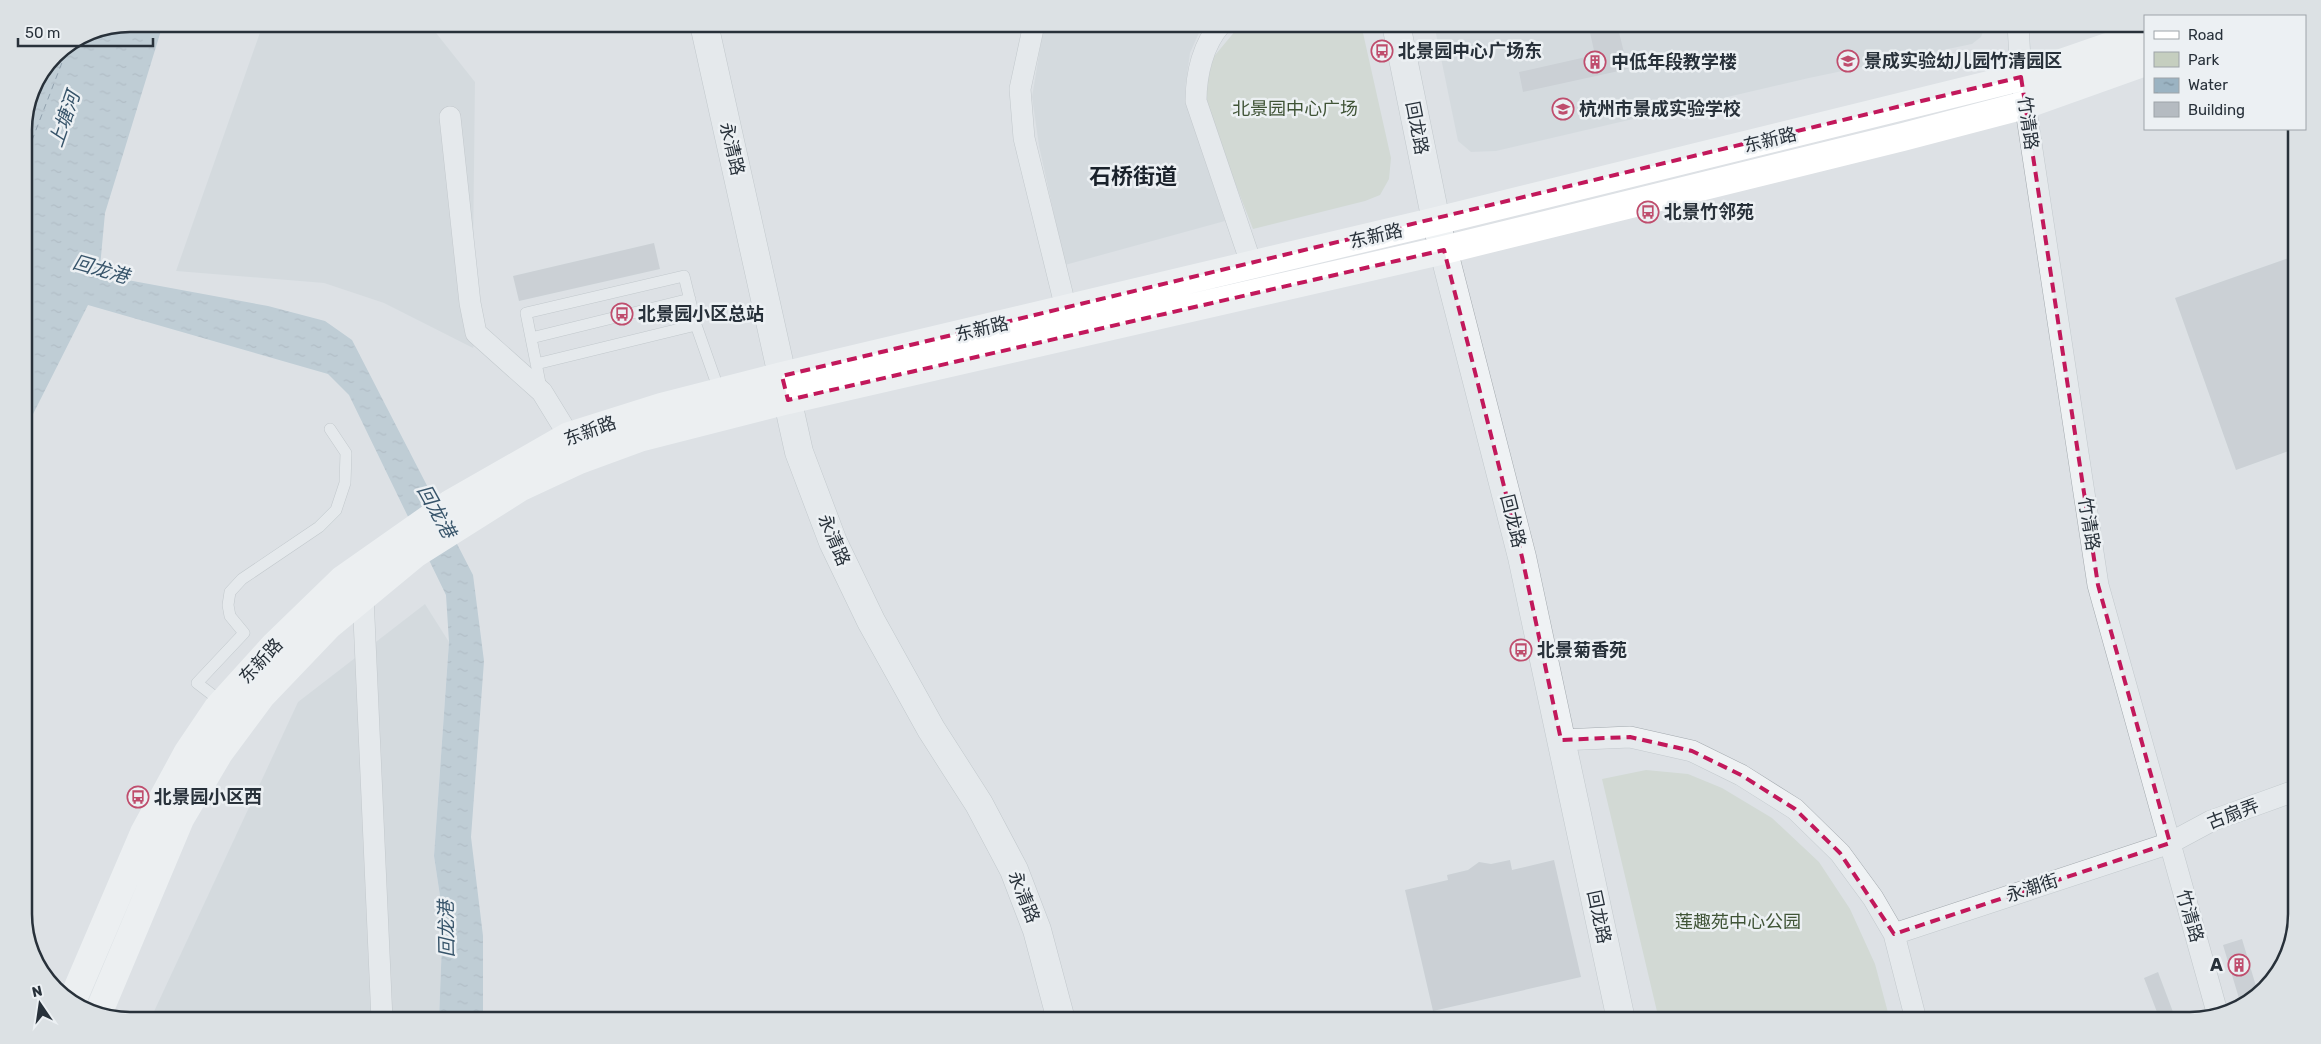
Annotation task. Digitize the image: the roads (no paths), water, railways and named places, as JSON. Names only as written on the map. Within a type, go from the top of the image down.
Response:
[{"type":"main road","name":"东新路","points":[[455,514],[521,487],[579,460],[785,388],[1066,309],[1252,266],[2021,77],[2144,34]]},
{"type":"main road","name":"东新路","points":[[76,994],[144,833],[188,752],[223,703],[275,645],[342,580],[409,544],[569,436],[662,407],[720,393],[785,388],[1444,250],[1903,137],[2025,104],[2144,62]]},
{"type":"main road","name":"东新路","points":[[101,1007],[180,819],[219,753],[262,695],[328,626],[363,596],[409,544]]},
{"type":"street","name":"永清路","points":[[706,32],[800,452],[841,560],[871,621],[931,729],[979,804],[1014,870],[1038,930],[1059,1012]]},
{"type":"street","points":[[1032,32],[1020,89],[1024,138],[1066,309]]},
{"type":"street","points":[[1212,32],[1196,78],[1196,100],[1252,266]]},
{"type":"street","name":"回龙路","points":[[1398,32],[1436,221],[1522,557],[1619,1012]]},
{"type":"street","name":"竹清路","points":[[2018,32],[2021,77],[2098,585],[2216,1008]]},
{"type":"street","points":[[450,117],[470,303],[476,333],[542,392],[569,436]]},
{"type":"street","points":[[363,596],[382,1012]]},
{"type":"street","points":[[1561,740],[1630,737],[1692,751],[1741,775],[1795,809],[1840,853],[1873,898],[1894,934],[1914,1012]]},
{"type":"street","name":"古扇弄","points":[[2170,843],[2211,821],[2288,793]]},
{"type":"street","name":"永潮街","points":[[1894,934],[2170,843]]},
{"type":"lane","points":[[542,392],[526,313],[684,276],[696,325],[720,393]]},
{"type":"lane","points":[[531,338],[690,299]]},
{"type":"lane","points":[[536,364],[696,325]]},
{"type":"lane","points":[[223,703],[196,684],[244,633],[230,616],[228,605],[230,592],[242,578],[319,527],[336,510],[346,483],[346,452],[330,429]]},
{"type":"water","points":[[161,32],[105,213],[100,267],[122,279],[268,306],[325,321],[352,340],[473,575],[484,661],[471,837],[483,936],[483,1012],[439,1012],[443,916],[434,856],[449,642],[446,595],[349,395],[328,374],[88,305],[33,414],[33,118],[40,93],[49,76],[61,61],[81,46],[93,40],[118,33]]},
{"type":"place","name":"北景园中心广场东","points":[[1382,51]]},
{"type":"place","name":"景成实验幼儿园竹清园区","points":[[1848,61]]},
{"type":"place","name":"中低年段教学楼","points":[[1595,62]]},
{"type":"place","name":"杭州市景成实验学校","points":[[1563,109]]},
{"type":"place","name":"北景竹邻苑","points":[[1648,212]]},
{"type":"place","name":"北景园小区总站","points":[[622,314]]},
{"type":"place","name":"北景菊香苑","points":[[1521,650]]},
{"type":"place","name":"北景园小区西","points":[[138,797]]},
{"type":"place","name":"A","points":[[2239,965]]},
{"type":"district","name":"石桥街道","points":[[1133,176]]},
{"type":"park label","name":"北景园中心广场","points":[[1295,109]]},
{"type":"park label","name":"莲趣苑中心公园","points":[[1738,922]]},
{"type":"water label","name":"上塘河","points":[[64,119]]},
{"type":"water label","name":"回龙港","points":[[101,269]]},
{"type":"water label","name":"回龙港","points":[[437,511]]},
{"type":"water label","name":"回龙港","points":[[446,929]]}]
